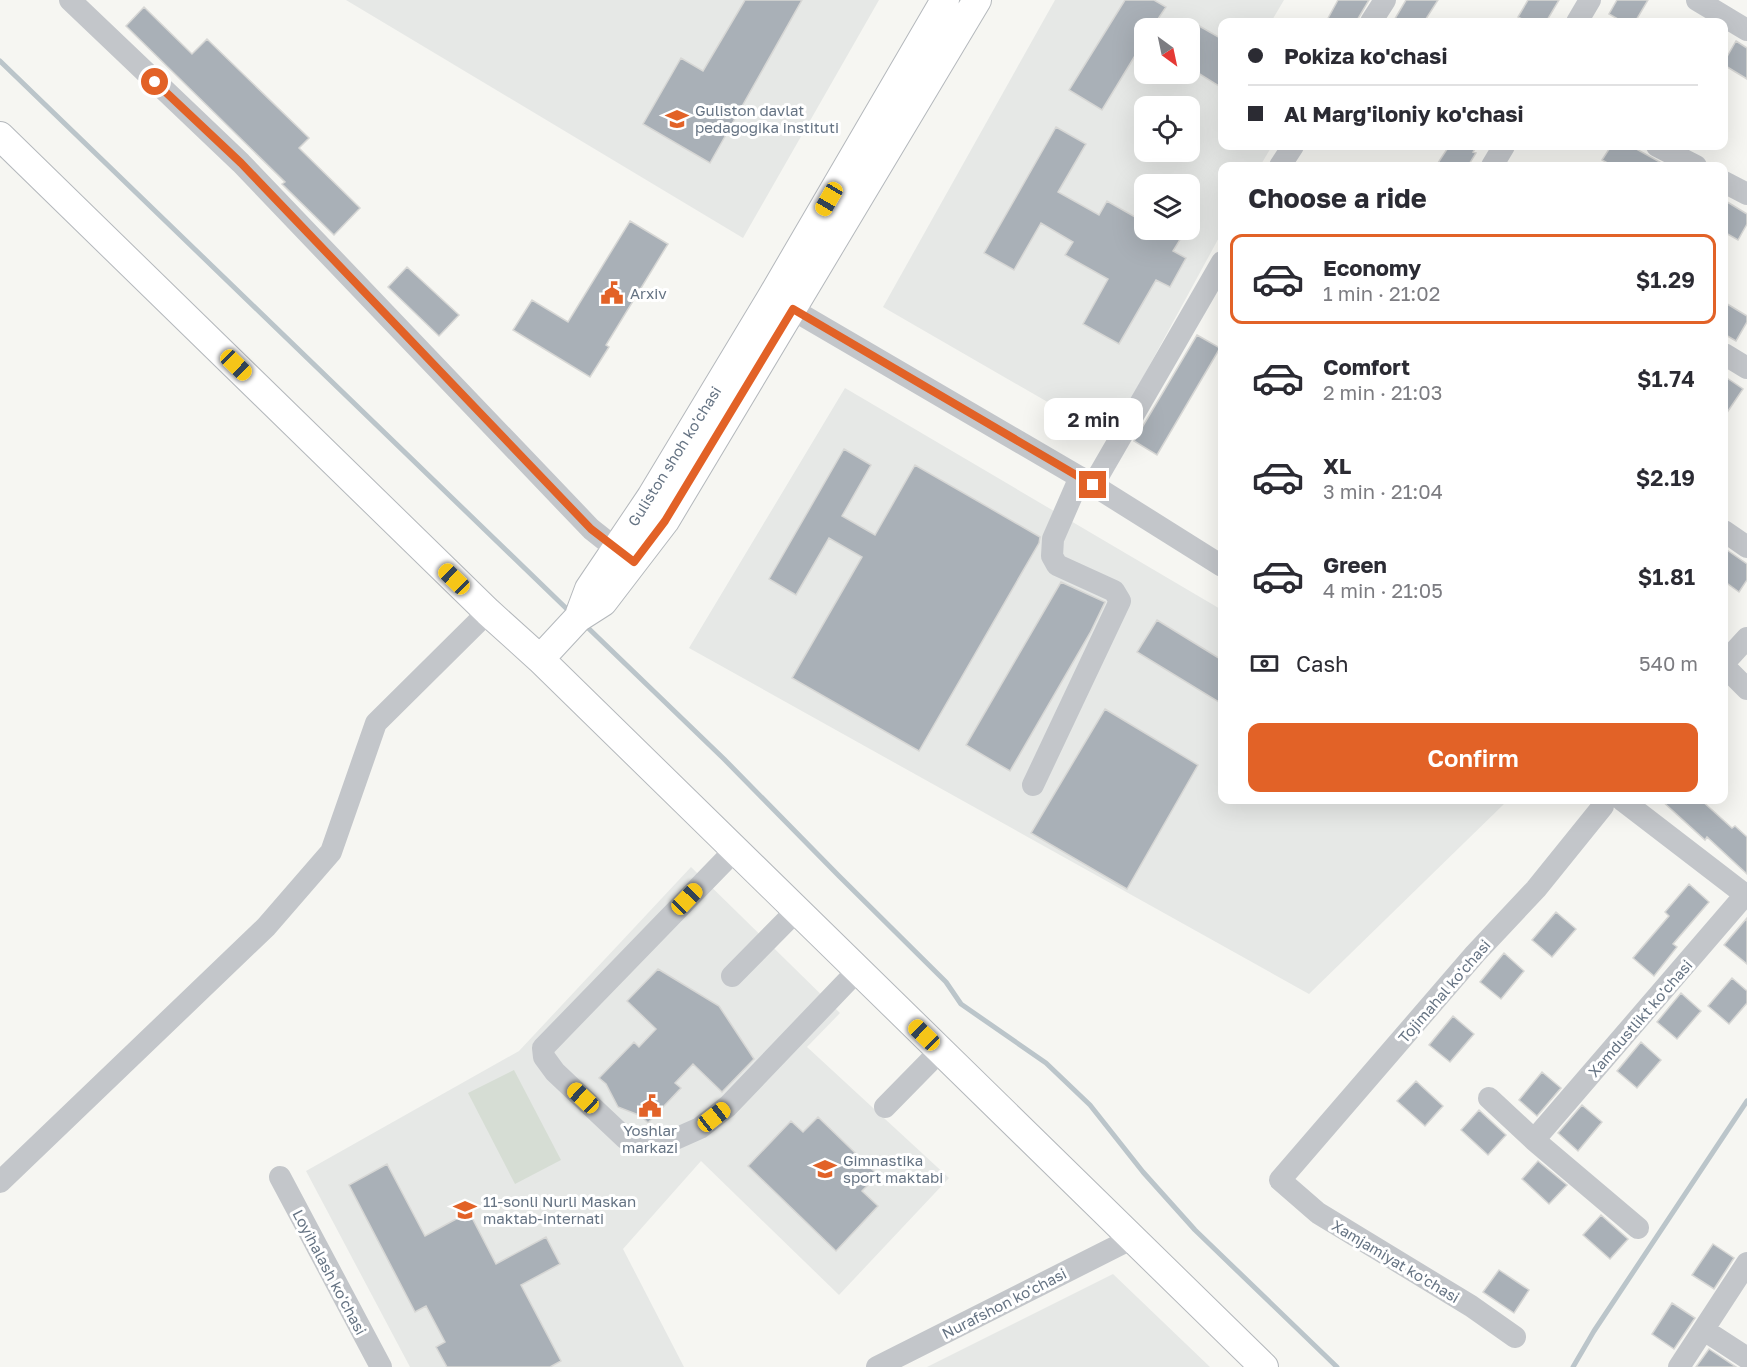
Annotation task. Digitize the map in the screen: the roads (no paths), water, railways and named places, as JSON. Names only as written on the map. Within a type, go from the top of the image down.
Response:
[{"type":"main road","name":"Guliston shoh ko'chasi","points":[[546,653],[578,618],[603,602],[625,556],[665,521],[945,0]]},
{"type":"main road","name":"Guliston shoh ko'chasi","points":[[782,303],[977,0]]},
{"type":"main road","points":[[0,135],[488,612],[546,653],[735,850],[1264,1367]]},
{"type":"street","points":[[70,0],[241,163],[583,520],[625,556]]},
{"type":"street","points":[[1374,18],[1385,0]]},
{"type":"street","points":[[1579,18],[1590,0]]},
{"type":"street","points":[[1697,0],[1727,18]]},
{"type":"street","points":[[1728,19],[1747,30]]},
{"type":"street","points":[[1665,150],[1688,162]]},
{"type":"street","points":[[1728,184],[1747,194]]},
{"type":"street","points":[[1033,785],[1120,601],[1114,591],[1057,565],[1052,556],[1053,538],[1218,268]]},
{"type":"street","points":[[782,303],[1086,481],[1218,564]]},
{"type":"street","points":[[1728,356],[1747,368]]},
{"type":"street","points":[[1728,534],[1747,548]]},
{"type":"street","points":[[0,1182],[266,927],[332,852],[376,723],[488,612]]},
{"type":"street","points":[[1728,659],[1747,638]]},
{"type":"street","points":[[1728,668],[1747,689]]},
{"type":"street","name":"Tojimahal ko'chasi","points":[[1280,1180],[1475,954],[1536,889],[1603,804]]},
{"type":"street","points":[[1627,804],[1746,896]]},
{"type":"street","points":[[735,850],[543,1048],[543,1057],[555,1072],[625,1138],[639,1143],[664,1144],[700,1128],[728,1106],[858,970]]},
{"type":"street","name":"Xamdustlikt ko'chasi","points":[[1534,1140],[1746,896]]},
{"type":"street","points":[[732,976],[796,910]]},
{"type":"street","points":[[885,1107],[940,1051]]},
{"type":"street","points":[[1489,1098],[1534,1140],[1638,1228]]},
{"type":"street","name":"Loyihalash ko'chasi","points":[[280,1177],[381,1367]]},
{"type":"street","name":"Xamjamiyat ko'chasi","points":[[1280,1180],[1318,1213],[1471,1306],[1515,1337]]},
{"type":"street","name":"Nurafshon ko'chasi","points":[[877,1367],[1131,1239]]},
{"type":"street","points":[[1679,1367],[1747,1263]]},
{"type":"street","points":[[1704,1330],[1747,1358]]},
{"type":"waterway","points":[[0,61],[570,612]]},
{"type":"waterway","points":[[584,624],[724,759],[946,982],[961,1004],[1046,1063],[1090,1105],[1143,1172],[1195,1230],[1337,1367]]},
{"type":"waterway","points":[[1573,1367],[1594,1331],[1747,1101]]},
{"type":"place","name":"Guliston davlat pedagogika instituti","points":[[677,119]]},
{"type":"place","name":"Arxiv","points":[[612,293]]},
{"type":"place","name":"Yoshlar markazi","points":[[650,1106]]},
{"type":"place","name":"Gimnastika sport maktabi","points":[[825,1169]]},
{"type":"place","name":"11-sonli Nurli Maskan maktab-internati","points":[[465,1210]]}]
